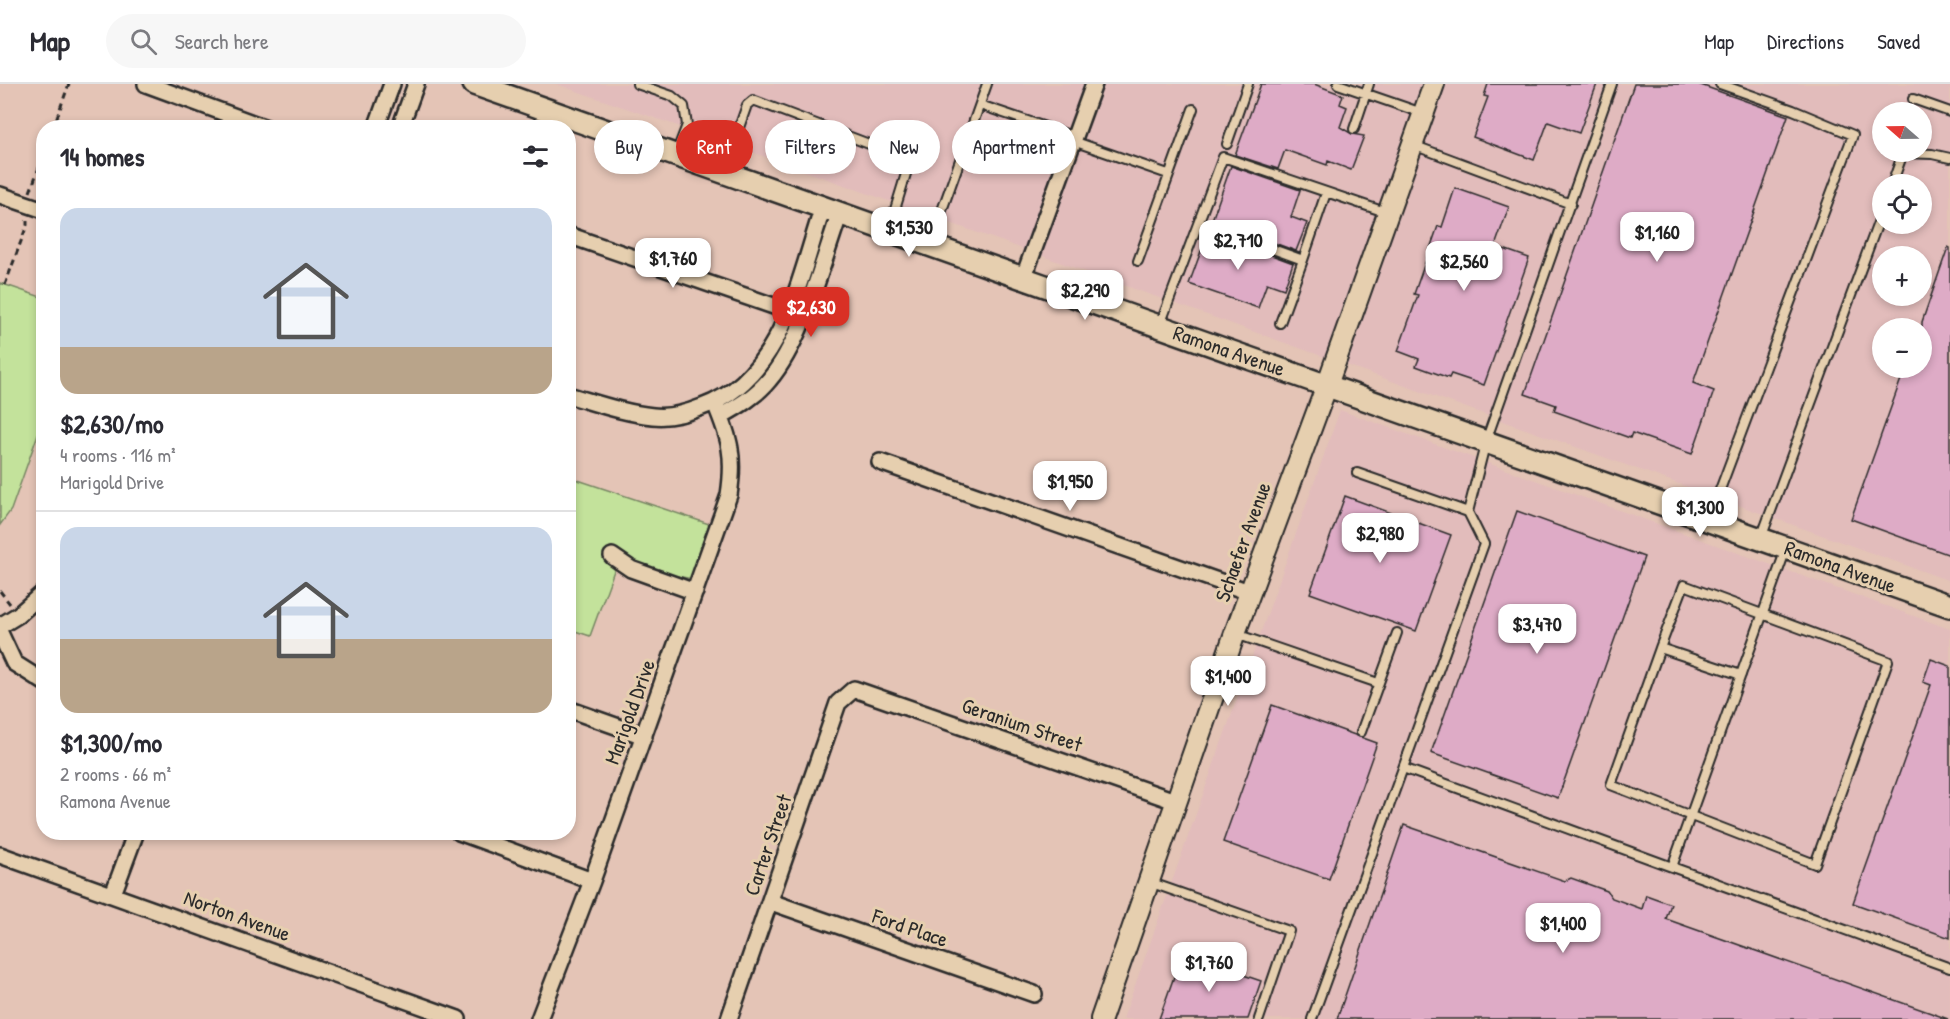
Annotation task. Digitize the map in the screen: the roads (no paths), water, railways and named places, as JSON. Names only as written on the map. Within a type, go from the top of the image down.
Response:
[{"type":"main road","name":"Ramona Avenue","points":[[474,84],[506,89],[676,156]]},
{"type":"main road","name":"Ramona Avenue","points":[[729,174],[1950,606]]},
{"type":"street","points":[[146,84],[244,120]]},
{"type":"street","points":[[379,120],[392,84]]},
{"type":"street","points":[[403,120],[416,84]]},
{"type":"street","points":[[1076,134],[1094,84]]},
{"type":"street","name":"Schaefer Avenue","points":[[1101,1019],[1175,801],[1434,84]]},
{"type":"street","points":[[1023,279],[1061,174]]},
{"type":"street","points":[[0,195],[36,207]]},
{"type":"street","points":[[718,409],[755,372],[774,342],[831,210]]},
{"type":"street","points":[[576,397],[655,417],[718,409],[755,393],[780,364],[800,324],[831,210]]},
{"type":"street","points":[[576,238],[788,310]]},
{"type":"street","name":"Marigold Drive","points":[[539,1019],[592,880],[729,495],[733,454],[729,435],[718,409]]},
{"type":"street","points":[[880,462],[1250,592]]},
{"type":"street","points":[[612,556],[631,568],[695,592]]},
{"type":"street","points":[[0,626],[18,615],[36,599]]},
{"type":"street","points":[[0,633],[14,663],[36,677]]},
{"type":"street","name":"Geranium Street","points":[[854,689],[1175,801]]},
{"type":"street","name":"Carter Street","points":[[729,1019],[838,703],[854,689]]},
{"type":"street","points":[[576,712],[644,736]]},
{"type":"street","points":[[113,894],[133,840]]},
{"type":"street","points":[[481,840],[592,880]]},
{"type":"street","name":"Norton Avenue","points":[[0,855],[458,1019]]},
{"type":"street","name":"Ford Place","points":[[771,902],[1034,994]]},
{"type":"lane","points":[[637,84],[672,96],[684,106],[686,120]]},
{"type":"lane","points":[[930,245],[987,84]]},
{"type":"lane","points":[[1227,144],[1248,84]]},
{"type":"lane","points":[[1338,84],[1424,113]]},
{"type":"lane","points":[[1354,129],[1370,84]]},
{"type":"lane","points":[[1312,1019],[1484,544],[1468,512],[1486,441],[1572,204],[1612,84]]},
{"type":"lane","points":[[1709,520],[1853,135],[1793,110],[1720,84]]},
{"type":"lane","points":[[1913,99],[1950,112]]},
{"type":"lane","points":[[742,120],[747,105],[753,100],[906,158],[909,164],[904,185],[888,231]]},
{"type":"lane","points":[[980,105],[1021,120]]},
{"type":"lane","points":[[1138,261],[1193,109]]},
{"type":"lane","points":[[1076,140],[1168,174]]},
{"type":"lane","points":[[1412,145],[1572,204]]},
{"type":"lane","points":[[1896,174],[1904,153],[1932,154],[1950,158]]},
{"type":"lane","points":[[1160,326],[1222,157],[1388,213]]},
{"type":"lane","points":[[1280,323],[1326,192]]},
{"type":"lane","points":[[1199,222],[1303,260]]},
{"type":"lane","points":[[1761,539],[1874,234]]},
{"type":"lane","points":[[1357,473],[1468,512]]},
{"type":"lane","points":[[1672,867],[1786,548]]},
{"type":"lane","points":[[1684,585],[1763,612],[1888,661],[1815,864],[1611,785],[1684,585]]},
{"type":"lane","points":[[1235,633],[1378,683]]},
{"type":"lane","points":[[1360,732],[1397,633]]},
{"type":"lane","points":[[1660,648],[1741,675]]},
{"type":"lane","points":[[1402,768],[1950,968]]},
{"type":"lane","points":[[1148,881],[1289,931],[1259,1019]]}]
